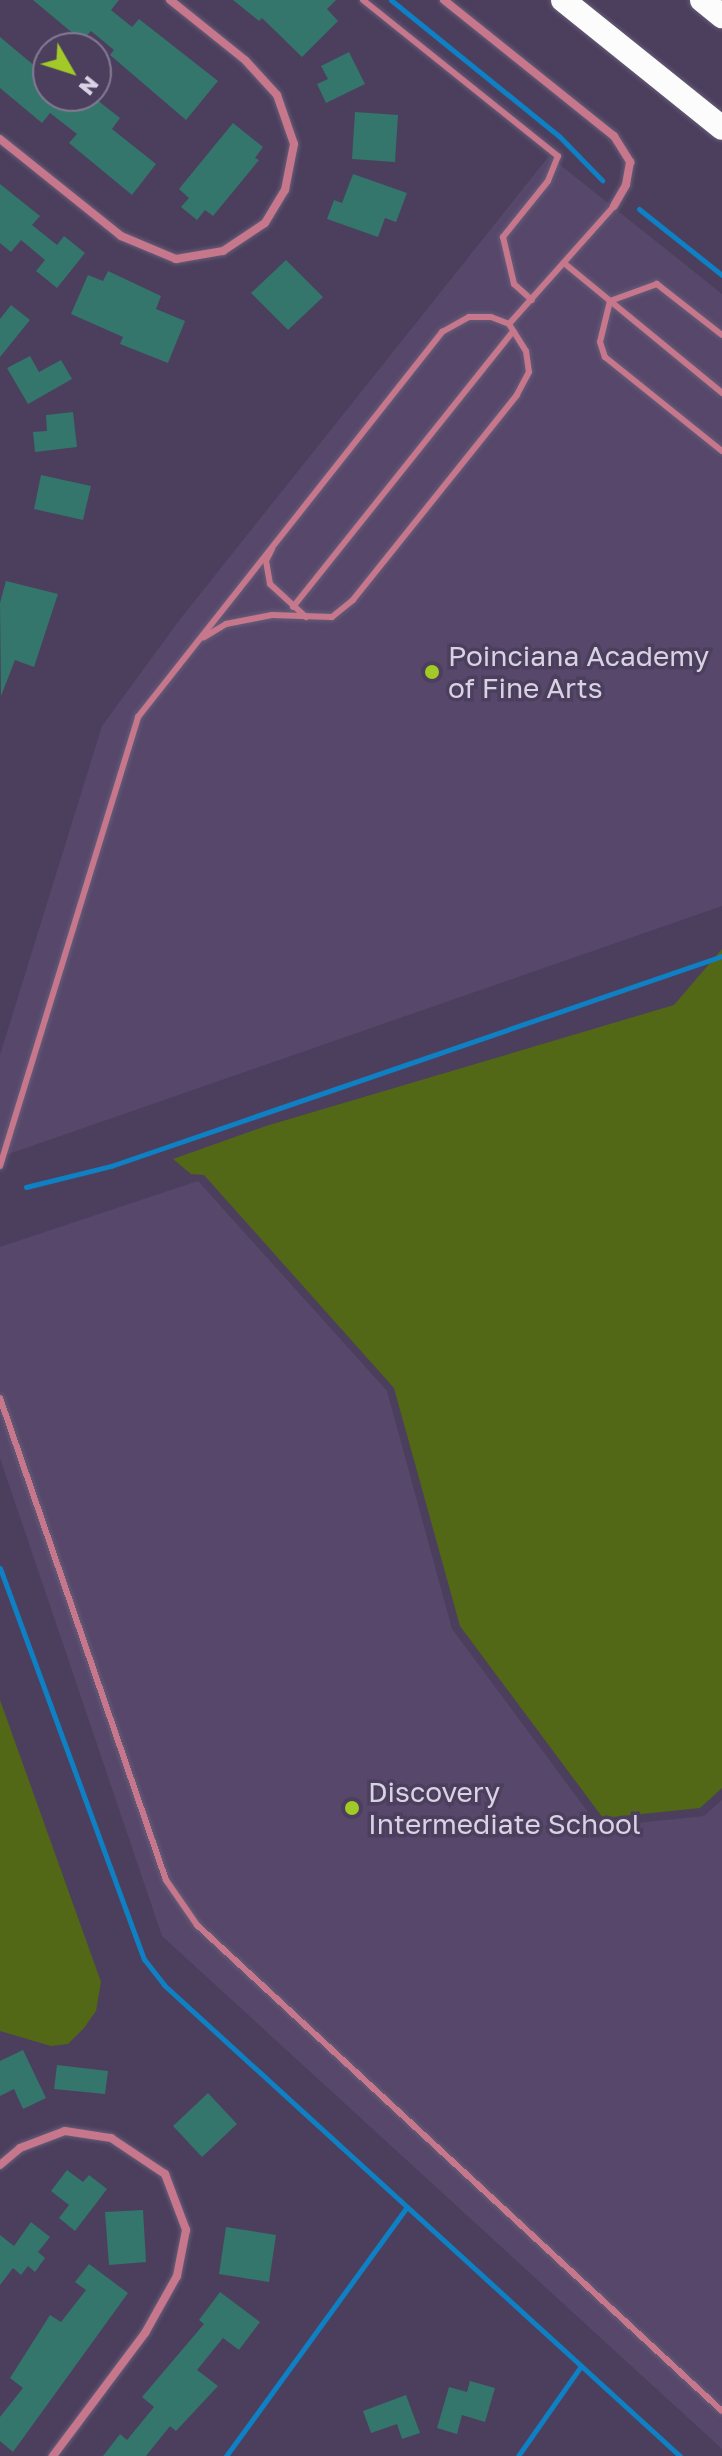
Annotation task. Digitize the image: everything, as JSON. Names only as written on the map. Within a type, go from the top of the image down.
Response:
[{"type":"highway","points":[[563,0],[722,128]]},
{"type":"highway","points":[[587,0],[722,107]]},
{"type":"highway","points":[[702,0],[722,16]]},
{"type":"street","points":[[0,139],[121,236],[176,259],[223,251],[265,223],[285,190],[294,144],[277,95],[245,60],[170,0]]},
{"type":"street","points":[[444,0],[614,136],[630,162],[626,185],[614,206]]},
{"type":"street","points":[[0,2165],[20,2148],[65,2131],[111,2138],[165,2174],[186,2230],[177,2276],[145,2333],[53,2456]]},
{"type":"lane","points":[[363,0],[558,156],[548,181],[503,237],[514,284],[532,300]]},
{"type":"lane","points":[[293,607],[532,300],[614,206]]},
{"type":"lane","points":[[564,263],[722,393]]},
{"type":"lane","points":[[610,301],[657,284],[722,335]]},
{"type":"lane","points":[[610,301],[601,331],[605,357],[722,451]]},
{"type":"lane","points":[[0,1166],[121,757],[138,717],[204,637],[279,534],[442,332],[469,317],[491,317],[511,328],[526,351],[529,372],[517,395],[353,600],[332,617],[309,619],[272,615],[226,624],[204,637]]},
{"type":"lane","points":[[279,534],[266,561],[270,584],[309,619]]},
{"type":"lane","points":[[0,1398],[166,1880],[197,1925],[722,2411]]},
{"type":"shaded area","name":"Poinciana Academy of Fine Arts","points":[[549,156],[722,294],[722,906],[0,1157],[0,1055],[102,726],[181,618]]},
{"type":"shaded area","name":"Discovery Intermediate School","points":[[198,1181],[387,1391],[452,1629],[599,1827],[704,1816],[722,1800],[722,2449],[162,1936],[0,1458],[0,1247]]},
{"type":"green space","points":[[722,949],[722,1788],[700,1808],[603,1818],[460,1626],[394,1388],[204,1175],[191,1174],[173,1159],[266,1126],[674,1005]]},
{"type":"green space","points":[[0,1700],[101,1982],[96,2011],[68,2044],[51,2046],[0,2031]]},
{"type":"building","points":[[33,0],[119,0],[111,10],[132,27],[139,19],[218,81],[186,120],[112,57],[112,32],[71,32]]},
{"type":"building","points":[[233,0],[336,0],[327,9],[338,21],[302,57],[262,18],[259,21]]},
{"type":"building","points":[[0,37],[32,64],[32,112],[112,112],[120,118],[112,129],[156,164],[132,195],[69,143],[77,134],[50,113],[42,123],[0,88]]},
{"type":"building","points":[[349,52],[365,84],[326,103],[317,84],[328,79],[321,66]]},
{"type":"building","points":[[355,112],[398,115],[395,162],[352,159]]},
{"type":"building","points":[[233,123],[263,147],[255,158],[259,160],[213,216],[205,210],[197,220],[181,207],[189,198],[179,189]]},
{"type":"building","points":[[353,174],[407,193],[396,222],[385,218],[378,237],[327,219],[334,200],[342,203]]},
{"type":"building","points":[[0,184],[40,216],[32,225],[57,245],[64,236],[85,253],[57,288],[36,271],[45,260],[21,240],[11,252],[0,243]]},
{"type":"building","points":[[286,260],[323,297],[288,330],[251,293]]},
{"type":"building","points":[[108,271],[161,296],[156,309],[185,321],[168,363],[120,344],[123,337],[71,314],[88,275],[103,281]]},
{"type":"building","points":[[11,305],[30,320],[0,357],[0,319]]},
{"type":"building","points":[[30,356],[39,372],[61,360],[72,379],[28,404],[7,368]]},
{"type":"building","points":[[73,412],[77,447],[35,452],[33,432],[47,431],[46,415]]},
{"type":"building","points":[[41,475],[91,486],[83,520],[34,509]]},
{"type":"building","points":[[6,581],[58,594],[34,667],[15,660],[1,696],[0,603]]},
{"type":"building","points":[[23,2050],[46,2098],[23,2109],[14,2089],[0,2096],[0,2061]]},
{"type":"building","points":[[57,2065],[108,2071],[105,2094],[54,2089]]},
{"type":"building","points":[[208,2093],[237,2124],[202,2157],[173,2126]]},
{"type":"building","points":[[67,2170],[83,2182],[89,2175],[107,2189],[75,2231],[59,2218],[69,2205],[51,2191]]},
{"type":"building","points":[[143,2210],[146,2262],[109,2265],[105,2212]]},
{"type":"building","points":[[31,2222],[50,2237],[38,2252],[45,2258],[35,2272],[28,2266],[21,2275],[13,2268],[0,2285],[0,2235],[14,2246]]},
{"type":"building","points":[[226,2227],[276,2235],[269,2282],[219,2274]]},
{"type":"building","points":[[89,2264],[128,2293],[13,2452],[0,2441],[0,2417],[23,2388],[10,2378],[50,2315],[61,2322],[86,2290],[75,2282]]},
{"type":"building","points":[[220,2292],[260,2322],[239,2350],[223,2338],[197,2370],[218,2386],[176,2431],[170,2426],[146,2456],[103,2456],[120,2434],[127,2440],[154,2407],[142,2397],[204,2324],[199,2320]]},
{"type":"building","points":[[470,2381],[495,2388],[485,2422],[462,2415],[457,2434],[437,2428],[449,2387],[467,2392]]},
{"type":"building","points":[[406,2395],[420,2433],[402,2439],[397,2424],[371,2433],[363,2411]]},
{"type":"waterway","points":[[391,0],[559,136],[602,180]]},
{"type":"waterway","points":[[639,209],[722,275]]},
{"type":"waterway","points":[[26,1187],[111,1166],[722,956]]},
{"type":"waterway","points":[[0,1568],[144,1959],[164,1985],[680,2456]]},
{"type":"waterway","points":[[226,2456],[407,2207]]},
{"type":"waterway","points":[[518,2456],[581,2366]]},
{"type":"place","name":"Poinciana Academy of Fine Arts","points":[[432,672]]},
{"type":"place","name":"Discovery Intermediate School","points":[[352,1808]]}]
